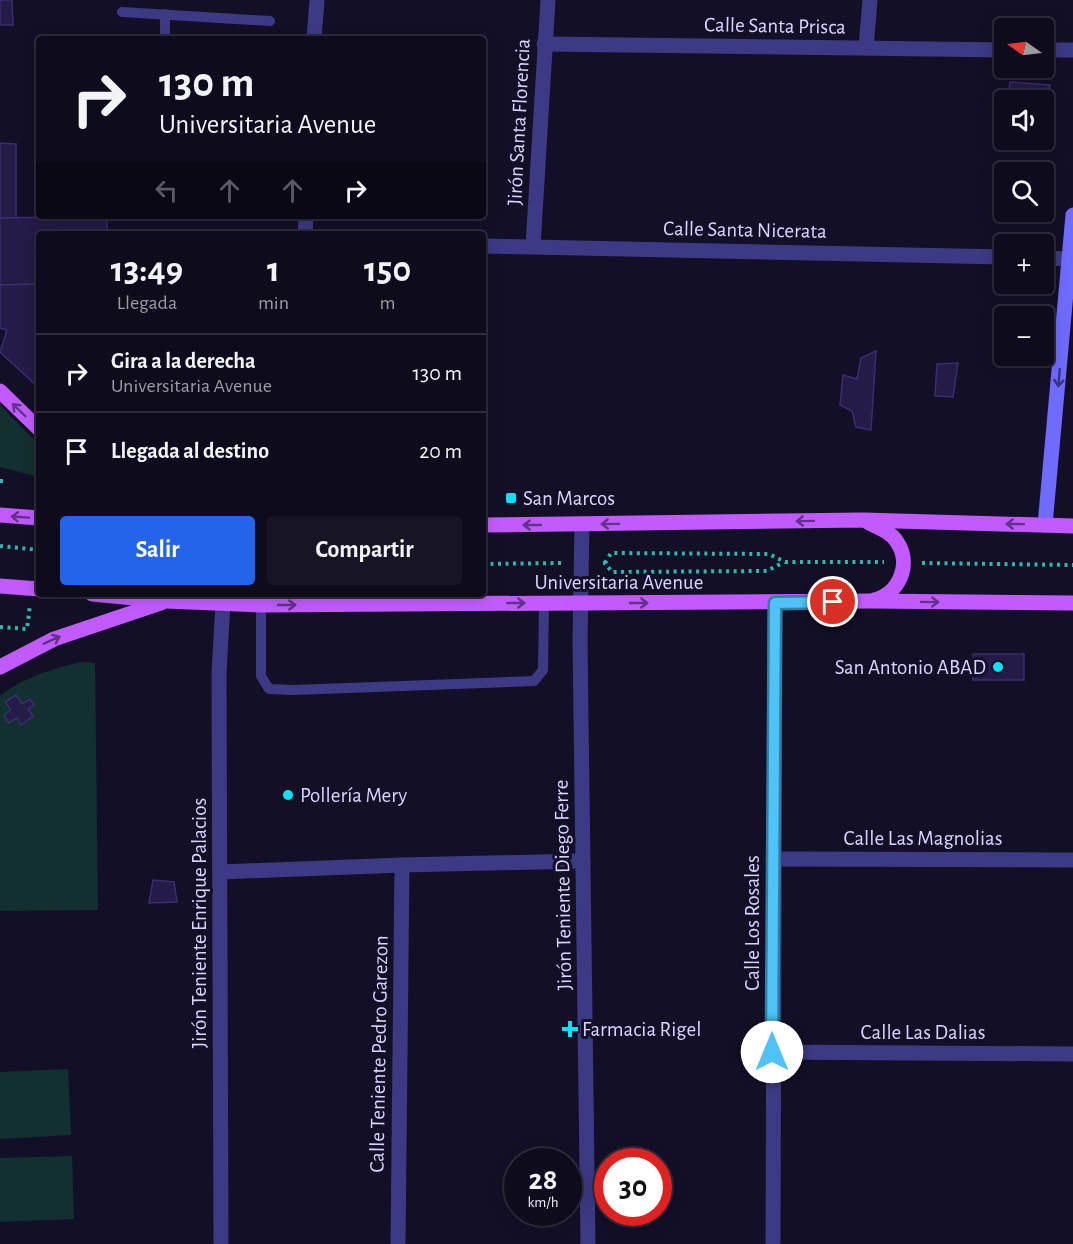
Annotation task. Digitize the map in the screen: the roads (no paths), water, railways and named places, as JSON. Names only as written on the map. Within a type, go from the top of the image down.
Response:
[{"type":"main road","points":[[1045,525],[1071,259],[1073,215]]},
{"type":"main road","points":[[0,391],[36,426]]},
{"type":"main road","points":[[0,515],[36,518]]},
{"type":"main road","points":[[863,520],[881,528],[893,537],[901,548],[904,562],[897,585],[886,596],[871,601]]},
{"type":"main road","points":[[486,525],[863,520],[1073,526]]},
{"type":"main road","points":[[0,586],[36,588]]},
{"type":"main road","name":"Universitaria Avenue","points":[[124,597],[261,605],[871,601],[1073,603]]},
{"type":"main road","points":[[0,667],[54,639],[166,601]]},
{"type":"street","points":[[314,36],[317,0]]},
{"type":"street","name":"Jirón Santa Florencia","points":[[533,246],[548,0]]},
{"type":"street","points":[[866,48],[870,0]]},
{"type":"street","name":"Calle Santa Prisca","points":[[544,44],[994,50]]},
{"type":"street","points":[[1054,50],[1073,50]]},
{"type":"street","name":"Calle Santa Nicerata","points":[[486,246],[994,258]]},
{"type":"street","points":[[1054,258],[1071,259]]},
{"type":"street","name":"Jirón Teniente Diego Ferre","points":[[582,524],[583,861],[588,1244]]},
{"type":"street","name":"Jirón Teniente Enrique Palacios","points":[[221,1244],[219,672],[223,603]]},
{"type":"street","name":"Calle Los Rosales","points":[[773,1244],[775,603]]},
{"type":"street","name":"Calle Las Magnolias","points":[[773,859],[1073,860]]},
{"type":"street","points":[[220,872],[583,861]]},
{"type":"street","name":"Calle Teniente Pedro Garezon","points":[[398,1244],[402,865]]},
{"type":"street","name":"Calle Las Dalias","points":[[772,1052],[1073,1054]]},
{"type":"lane","points":[[122,12],[270,21]]},
{"type":"lane","points":[[165,14],[165,36]]},
{"type":"lane","points":[[261,605],[261,676],[269,689],[534,681],[543,670],[544,603]]},
{"type":"place","name":"San Marcos","points":[[511,498]]},
{"type":"place","name":"San Antonio ABAD","points":[[998,667]]},
{"type":"place","name":"Pollería Mery","points":[[288,795]]},
{"type":"place","name":"Farmacia Rigel","points":[[570,1029]]}]
